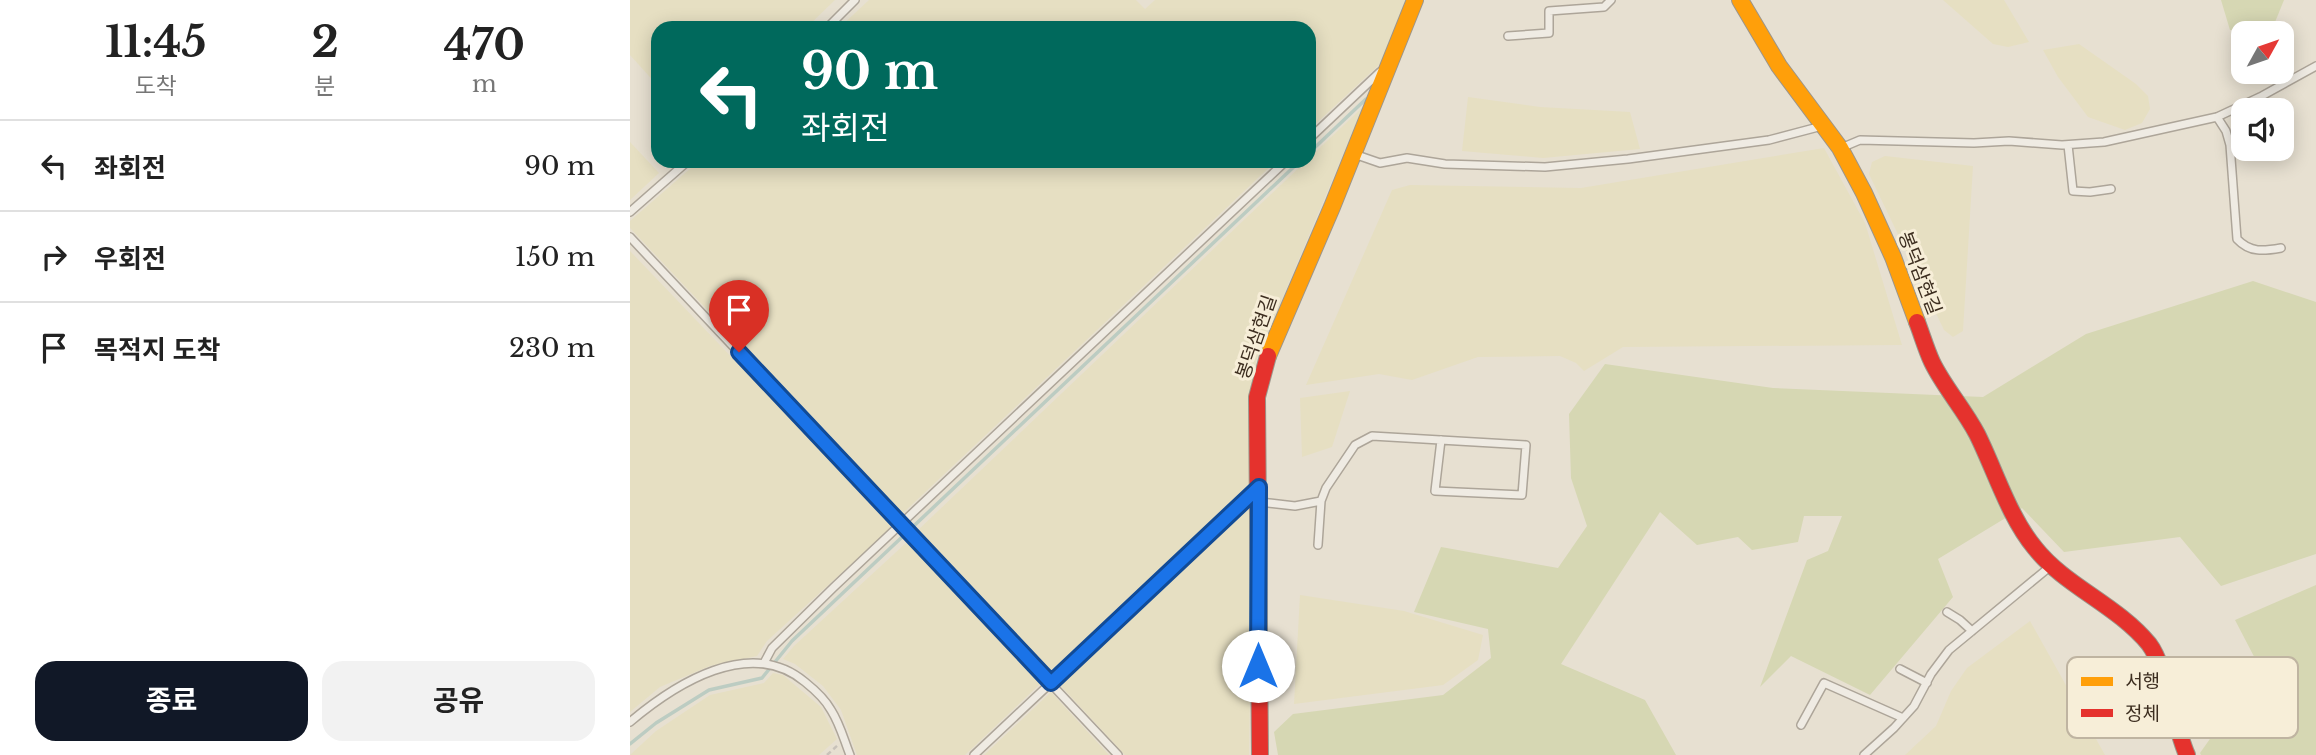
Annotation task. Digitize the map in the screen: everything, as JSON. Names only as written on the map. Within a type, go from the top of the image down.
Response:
[{"type":"street","name":"봉덕삼현길","points":[[1260,755],[1257,397],[1264,365],[1415,0]]},
{"type":"street","name":"봉덕삼현길","points":[[1740,0],[1779,66],[1840,148],[1864,193],[1893,257],[1932,362],[1971,423],[2022,530],[2035,549],[2052,565],[2122,616],[2150,646],[2155,657]]},
{"type":"street","name":"봉덕삼현길","points":[[2179,738],[2186,755]]},
{"type":"lane","points":[[834,21],[855,0]]},
{"type":"lane","points":[[1508,36],[1549,33],[1549,11],[1604,7],[1611,0]]},
{"type":"lane","points":[[1316,132],[1389,63]]},
{"type":"lane","points":[[1840,148],[1860,140],[1974,143],[2009,141],[2068,145],[2104,142],[2217,117],[2316,66]]},
{"type":"lane","points":[[2217,117],[2226,131],[2230,145],[2237,239],[2243,246],[2263,251],[2281,248]]},
{"type":"lane","points":[[1353,153],[1380,163],[1407,158],[1445,164],[1545,167],[1769,140],[1825,125]]},
{"type":"lane","points":[[2068,145],[2073,191],[2090,192],[2111,188]]},
{"type":"lane","points":[[630,212],[680,168]]},
{"type":"lane","points":[[764,663],[772,648],[1279,168]]},
{"type":"lane","points":[[630,237],[1118,755]]},
{"type":"lane","points":[[1318,545],[1321,501],[1326,488],[1355,446],[1373,436],[1441,440],[1526,445],[1522,495],[1435,491],[1441,440]]},
{"type":"lane","points":[[974,755],[1259,494],[1295,506],[1321,501]]},
{"type":"lane","points":[[1864,755],[1914,706],[1950,650],[2052,565]]},
{"type":"lane","points":[[1947,612],[1972,631]]},
{"type":"lane","points":[[630,722],[653,703],[690,680],[715,670],[764,663],[796,674],[817,692],[830,708],[850,755]]},
{"type":"lane","points":[[1900,669],[1927,682]]},
{"type":"lane","points":[[1801,725],[1824,682],[1903,718]]},
{"type":"shaded area","points":[[630,0],[835,0],[813,21],[651,21],[651,78],[630,55]]},
{"type":"shaded area","points":[[869,0],[1136,0],[1145,9],[1155,0],[1408,0],[1383,61],[1316,123],[1316,21],[846,21]]},
{"type":"shaded area","points":[[1943,0],[2004,0],[2029,42],[2008,47],[1993,44]]},
{"type":"shaded area","points":[[2079,44],[2136,84],[2148,96],[2150,109],[2142,123],[2125,130],[2088,117],[2058,77],[2043,50]]},
{"type":"shaded area","points":[[1468,97],[1540,107],[1630,112],[1640,149],[1543,158],[1462,151]]},
{"type":"shaded area","points":[[1363,107],[1256,361],[1252,485],[1053,675],[917,531],[1299,168],[1316,168],[1316,151]]},
{"type":"shaded area","points":[[630,142],[651,164],[651,168],[659,173],[630,200]]},
{"type":"shaded area","points":[[1824,148],[1865,223],[1902,345],[1623,347],[1584,371],[1576,363],[1560,356],[1478,357],[1412,380],[1379,374],[1306,385],[1392,190],[1410,185],[1581,188]]},
{"type":"shaded area","points":[[1885,156],[1973,166],[1963,331],[1953,337],[1944,330],[1869,174],[1872,162]]},
{"type":"shaded area","points":[[691,168],[1269,168],[901,515],[630,228],[630,221]]},
{"type":"shaded area","points":[[630,251],[893,526],[767,641],[757,656],[710,666],[660,687],[630,712]]},
{"type":"shaded area","points":[[1350,391],[1332,447],[1302,457],[1300,398]]},
{"type":"shaded area","points":[[1253,500],[1249,755],[1125,755],[1059,684]]},
{"type":"shaded area","points":[[907,542],[1041,683],[965,755],[857,755],[841,710],[823,686],[795,664],[783,659]]},
{"type":"shaded area","points":[[1300,595],[1404,611],[1483,635],[1478,660],[1443,685],[1294,704]]},
{"type":"shaded area","points":[[2030,621],[2067,687],[2067,738],[2095,738],[2105,755],[1905,755],[1936,726],[1951,691],[1967,668]]},
{"type":"shaded area","points":[[773,673],[783,675],[821,707],[837,739],[819,755],[630,755],[656,731],[710,695],[764,683]]},
{"type":"shaded area","points":[[1051,692],[1109,755],[984,755]]},
{"type":"green space","points":[[2221,0],[2284,0],[2275,21],[2231,21],[2230,30]]},
{"type":"green space","points":[[2253,281],[2316,302],[2316,554],[2221,586],[2180,537],[2064,552],[2022,508],[1938,559],[1953,597],[1870,695],[1791,656],[1760,687],[1807,560],[1828,551],[1842,516],[1804,516],[1798,542],[1752,550],[1738,537],[1697,545],[1660,512],[1561,664],[1645,700],[1676,755],[1278,755],[1274,732],[1293,714],[1443,695],[1491,658],[1488,629],[1414,612],[1441,547],[1558,568],[1587,526],[1571,478],[1569,414],[1605,364],[1773,388],[1983,397],[2086,334]]},
{"type":"green space","points":[[2316,585],[2316,755],[2201,755],[2211,738],[2298,738],[2298,657],[2254,657],[2235,620]]},
{"type":"waterway","points":[[1316,146],[1366,99]]},
{"type":"waterway","points":[[630,744],[656,723],[709,690],[762,678],[792,641],[1293,168]]},
{"type":"traffic: slow","points":[[1268,356],[1332,207],[1415,0]]},
{"type":"traffic: slow","points":[[1740,0],[1779,66],[1840,148],[1893,257],[1917,322]]},
{"type":"traffic: jam","points":[[1917,322],[1932,362],[1977,434],[2010,508],[2026,536],[2061,574],[2136,630],[2156,657]]},
{"type":"traffic: jam","points":[[1260,755],[1257,397],[1268,356]]},
{"type":"traffic: jam","points":[[2181,738],[2187,755]]},
{"type":"route","points":[[739,352],[1051,683],[1259,487],[1258,666]]}]
